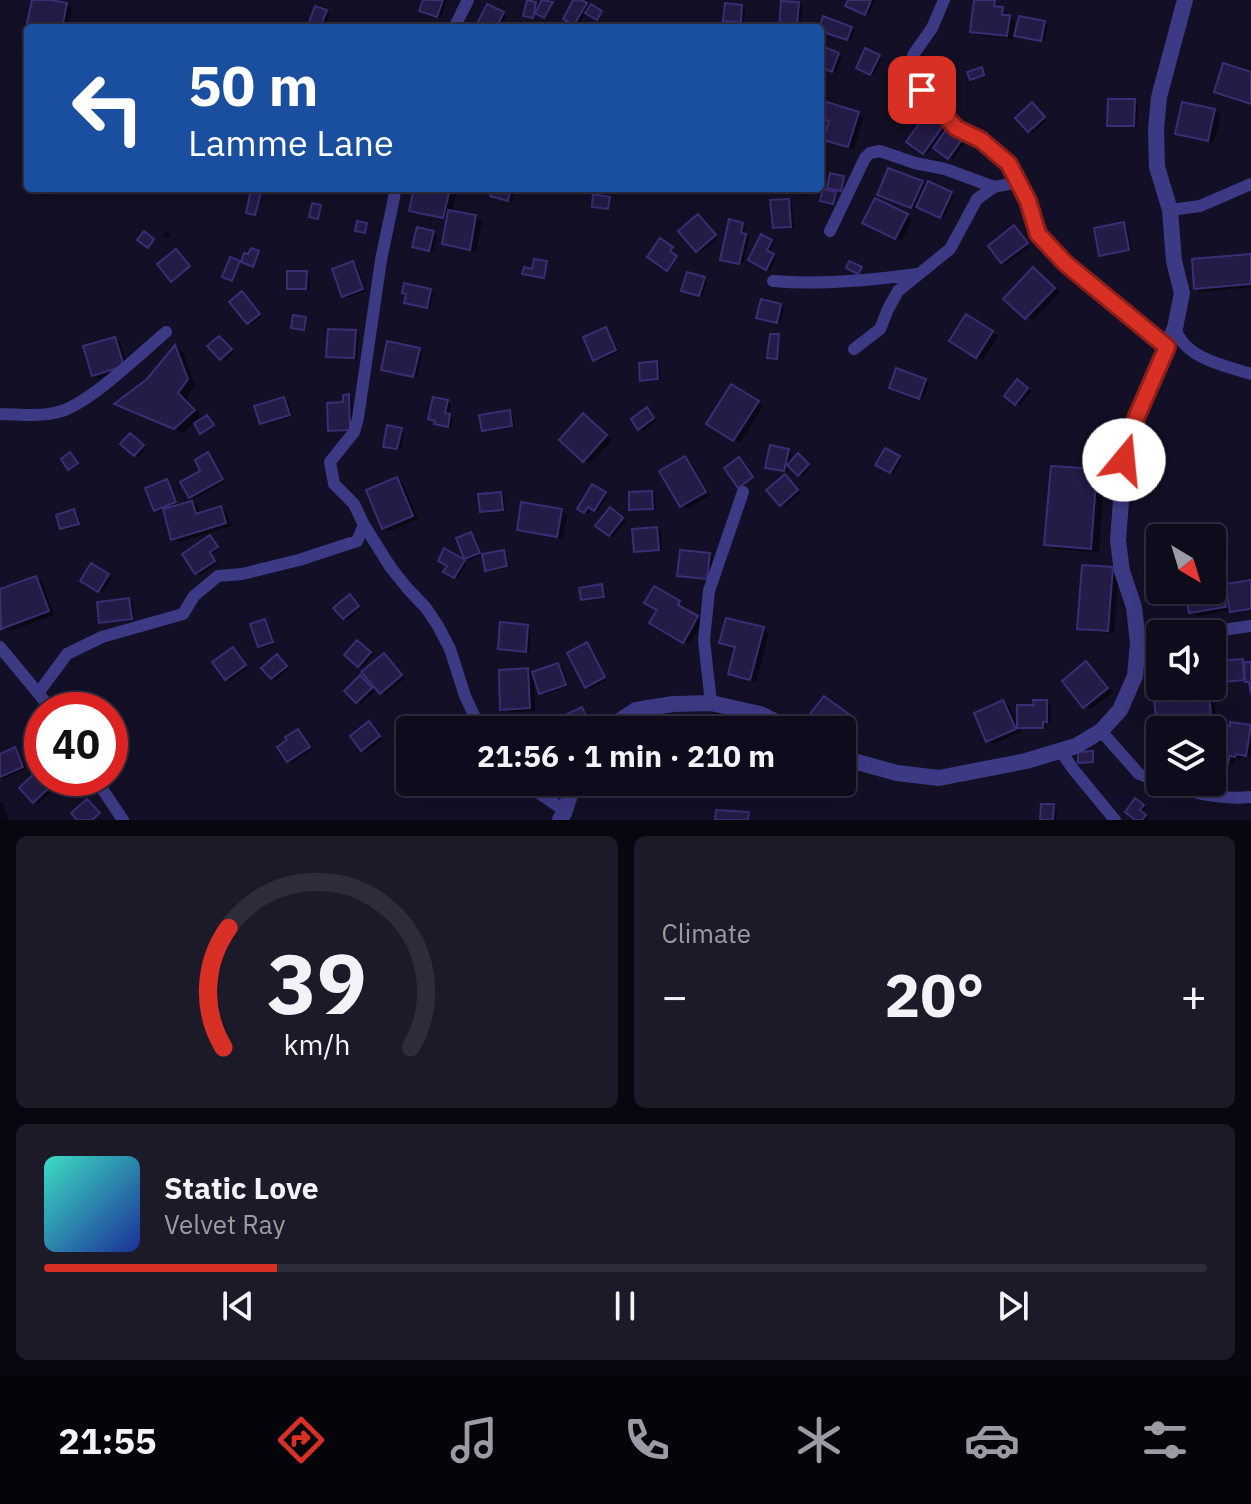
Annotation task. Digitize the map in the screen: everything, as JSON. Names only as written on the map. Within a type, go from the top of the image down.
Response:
[{"type":"street","points":[[456,24],[468,0]]},
{"type":"street","points":[[944,0],[932,28],[913,55],[922,90],[956,128],[981,140],[1009,164],[1028,201],[1038,234],[1065,263],[1167,347]]},
{"type":"street","points":[[856,761],[897,773],[939,778],[1026,761],[1076,746],[1101,731],[1120,710],[1135,676],[1138,643],[1134,607],[1122,571],[1118,541],[1121,486],[1124,460],[1136,418],[1175,328],[1182,293],[1174,261],[1170,210],[1157,167],[1156,129],[1159,97],[1185,0]]},
{"type":"street","points":[[830,231],[870,153],[880,151],[945,169],[994,187]]},
{"type":"street","points":[[854,349],[880,329],[898,291],[950,249],[977,199],[994,187],[1018,182]]},
{"type":"street","points":[[1170,210],[1200,206],[1251,184]]},
{"type":"street","points":[[395,192],[381,260],[358,418],[354,432],[330,462],[334,484],[354,504],[391,568],[438,626],[450,649],[474,716]]},
{"type":"street","points":[[773,281],[792,283],[917,274]]},
{"type":"street","points":[[1175,328],[1178,338],[1202,359],[1251,374]]},
{"type":"street","points":[[0,414],[44,414],[61,411],[80,402],[166,332]]},
{"type":"street","points":[[711,703],[704,640],[709,591],[743,492]]},
{"type":"street","points":[[0,647],[39,692],[67,654],[102,637],[183,614],[194,596],[218,576],[242,574],[343,546],[357,541],[364,525]]},
{"type":"street","points":[[1226,630],[1251,626]]},
{"type":"street","points":[[1138,643],[1146,642]]},
{"type":"street","points":[[627,716],[636,710],[673,704],[711,703],[764,716]]},
{"type":"street","points":[[1101,731],[1139,774],[1146,777]]},
{"type":"street","points":[[1060,750],[1115,820]]},
{"type":"street","points":[[107,796],[123,820]]},
{"type":"street","points":[[539,796],[563,816],[569,796]]},
{"type":"street","points":[[1216,796],[1251,797]]},
{"type":"building","points":[[32,0],[67,3],[63,24],[27,24]]},
{"type":"building","points":[[423,0],[443,0],[437,17],[419,11]]},
{"type":"building","points":[[527,0],[536,2],[533,18],[523,16]]},
{"type":"building","points":[[542,0],[553,2],[544,18],[535,13]]},
{"type":"building","points":[[573,0],[587,3],[575,24],[563,19]]},
{"type":"building","points":[[848,0],[871,0],[865,15],[845,6]]},
{"type":"building","points":[[974,0],[995,0],[994,6],[1003,7],[1002,15],[1010,15],[1007,36],[970,32]]},
{"type":"building","points":[[781,1],[799,2],[797,24],[779,24]]},
{"type":"building","points":[[725,3],[742,5],[741,22],[723,21]]},
{"type":"building","points":[[487,4],[504,12],[498,24],[477,24]]},
{"type":"building","points":[[591,4],[602,11],[597,20],[585,13]]},
{"type":"building","points":[[315,6],[327,10],[322,24],[308,24]]},
{"type":"building","points":[[823,16],[852,27],[847,40],[824,32],[824,24],[820,24]]},
{"type":"building","points":[[1019,16],[1045,21],[1041,41],[1014,36]]},
{"type":"building","points":[[824,47],[839,53],[832,72],[824,69]]},
{"type":"building","points":[[865,48],[880,55],[870,75],[856,68]]},
{"type":"building","points":[[1223,63],[1251,72],[1251,104],[1214,92]]},
{"type":"building","points":[[982,67],[984,75],[970,80],[967,72]]},
{"type":"building","points":[[1108,99],[1135,99],[1134,126],[1107,126]]},
{"type":"building","points":[[824,101],[859,112],[848,147],[824,140],[829,121],[824,119]]},
{"type":"building","points":[[1032,102],[1045,117],[1028,132],[1015,118]]},
{"type":"building","points":[[1182,102],[1215,109],[1208,141],[1175,134]]},
{"type":"building","points":[[928,111],[945,123],[923,154],[906,142]]},
{"type":"building","points":[[948,127],[963,138],[948,159],[933,148]]},
{"type":"building","points":[[888,168],[923,181],[911,208],[877,195]]},
{"type":"building","points":[[830,173],[844,176],[841,191],[827,188]]},
{"type":"building","points":[[928,181],[952,192],[940,218],[916,207]]},
{"type":"building","points":[[824,189],[836,192],[833,204],[820,201]]},
{"type":"building","points":[[251,192],[261,192],[255,215],[246,213]]},
{"type":"building","points":[[413,192],[449,192],[443,218],[409,211]]},
{"type":"building","points":[[491,192],[510,192],[508,201],[490,196]]},
{"type":"building","points":[[593,194],[610,197],[608,209],[592,207]]},
{"type":"building","points":[[875,198],[908,214],[895,239],[862,223]]},
{"type":"building","points":[[789,199],[791,227],[773,228],[770,200]]},
{"type":"building","points":[[312,203],[321,205],[318,219],[309,217]]},
{"type":"building","points":[[448,210],[476,215],[470,250],[442,244]]},
{"type":"building","points":[[698,214],[716,235],[696,252],[678,231]]},
{"type":"building","points":[[729,219],[743,223],[741,233],[746,234],[739,264],[720,260]]},
{"type":"building","points":[[357,221],[367,223],[365,233],[355,231]]},
{"type":"building","points":[[1124,222],[1129,250],[1099,256],[1094,228]]},
{"type":"building","points":[[1014,225],[1028,243],[1001,263],[988,246]]},
{"type":"building","points":[[417,227],[434,231],[429,251],[412,247]]},
{"type":"building","points":[[144,231],[154,239],[148,248],[137,240]]},
{"type":"building","points":[[761,234],[772,240],[767,250],[774,254],[766,270],[748,260]]},
{"type":"building","points":[[660,238],[673,247],[670,251],[677,256],[667,271],[647,257]]},
{"type":"building","points":[[251,248],[259,251],[253,267],[241,262],[244,253],[248,254]]},
{"type":"building","points":[[176,249],[190,266],[171,282],[157,264]]},
{"type":"building","points":[[1251,254],[1251,284],[1194,289],[1192,259]]},
{"type":"building","points":[[230,257],[240,261],[232,281],[222,277]]},
{"type":"building","points":[[534,259],[547,261],[544,278],[522,274],[524,267],[532,269]]},
{"type":"building","points":[[353,261],[363,289],[342,297],[332,269]]},
{"type":"building","points":[[849,261],[862,267],[858,274],[846,268]]},
{"type":"building","points":[[1033,267],[1055,288],[1025,319],[1003,299]]},
{"type":"building","points":[[287,271],[307,271],[306,289],[287,289]]},
{"type":"building","points":[[687,272],[705,277],[699,296],[681,291]]},
{"type":"building","points":[[404,283],[431,289],[427,308],[404,303]]},
{"type":"building","points":[[242,291],[260,314],[247,324],[229,302]]},
{"type":"building","points":[[761,299],[781,304],[777,323],[756,318]]},
{"type":"building","points":[[966,314],[993,331],[976,358],[949,341]]},
{"type":"building","points":[[293,315],[306,317],[304,330],[291,328]]},
{"type":"building","points":[[606,327],[616,350],[593,361],[583,337]]},
{"type":"building","points":[[328,329],[356,330],[354,358],[326,357]]},
{"type":"building","points":[[770,334],[779,334],[777,359],[767,358]]},
{"type":"building","points":[[219,336],[232,349],[220,360],[207,346]]},
{"type":"building","points":[[115,337],[124,366],[92,376],[83,346]]},
{"type":"building","points":[[387,341],[420,348],[413,377],[381,370]]},
{"type":"building","points":[[175,345],[188,379],[178,393],[195,410],[174,429],[114,404],[147,379]]},
{"type":"building","points":[[657,361],[658,379],[640,381],[639,363]]},
{"type":"building","points":[[896,368],[926,379],[919,399],[889,388]]},
{"type":"building","points":[[1017,379],[1028,388],[1015,405],[1004,396]]},
{"type":"building","points":[[731,384],[759,401],[733,441],[706,424]]},
{"type":"building","points":[[349,394],[350,430],[328,431],[327,403],[343,402],[343,395]]},
{"type":"building","points":[[284,397],[290,415],[260,424],[254,406]]},
{"type":"building","points":[[433,397],[448,400],[445,413],[450,414],[448,427],[434,424],[435,421],[428,419]]},
{"type":"building","points":[[647,407],[654,418],[638,430],[631,419]]},
{"type":"building","points":[[510,410],[512,426],[482,431],[479,415]]},
{"type":"building","points":[[583,413],[607,435],[583,462],[559,440]]},
{"type":"building","points":[[207,415],[214,425],[200,434],[194,423]]},
{"type":"building","points":[[387,425],[402,428],[397,449],[383,447]]},
{"type":"building","points":[[130,433],[144,445],[134,456],[120,444]]},
{"type":"building","points":[[770,445],[789,449],[784,471],[765,468]]},
{"type":"building","points":[[885,448],[900,456],[890,473],[875,465]]},
{"type":"building","points":[[70,452],[78,463],[68,470],[61,459]]},
{"type":"building","points":[[208,452],[223,479],[189,498],[180,482],[200,471],[195,460]]},
{"type":"building","points":[[798,453],[809,464],[798,476],[787,465]]},
{"type":"building","points":[[685,456],[706,492],[680,507],[659,471]]},
{"type":"building","points":[[739,457],[753,477],[738,488],[724,468]]},
{"type":"building","points":[[1051,466],[1097,469],[1091,549],[1044,545]]},
{"type":"building","points":[[785,474],[798,490],[780,506],[766,490]]},
{"type":"building","points":[[397,477],[413,516],[382,529],[366,490]]},
{"type":"building","points":[[167,479],[176,502],[154,511],[145,488]]},
{"type":"building","points":[[592,484],[606,492],[594,511],[588,507],[584,513],[577,509]]},
{"type":"building","points":[[652,491],[653,509],[629,510],[629,492]]},
{"type":"building","points":[[501,492],[503,510],[480,512],[478,494]]},
{"type":"building","points":[[192,501],[196,514],[221,506],[226,523],[171,540],[163,509]]},
{"type":"building","points":[[521,502],[562,509],[557,537],[517,530]]},
{"type":"building","points":[[610,507],[623,518],[609,536],[595,526]]},
{"type":"building","points":[[74,509],[79,524],[60,529],[56,515]]},
{"type":"building","points":[[657,527],[659,550],[634,552],[632,529]]},
{"type":"building","points":[[471,532],[480,553],[464,559],[456,538]]},
{"type":"building","points":[[210,535],[218,547],[210,552],[215,561],[195,574],[182,554]]},
{"type":"building","points":[[444,548],[465,560],[454,578],[443,572],[447,566],[438,561]]},
{"type":"building","points":[[504,550],[507,566],[485,571],[482,554]]},
{"type":"building","points":[[680,550],[710,553],[707,579],[677,576]]},
{"type":"building","points":[[91,563],[109,574],[98,592],[80,581]]},
{"type":"building","points":[[1082,565],[1113,567],[1108,631],[1077,629]]},
{"type":"building","points":[[36,576],[49,611],[1,629],[0,589]]},
{"type":"building","points":[[1251,580],[1251,609],[1230,612],[1226,584]]},
{"type":"building","points":[[602,584],[604,597],[581,600],[579,588]]},
{"type":"building","points":[[654,586],[698,616],[683,643],[649,623],[657,610],[644,603]]},
{"type":"building","points":[[350,594],[359,606],[343,619],[333,608]]},
{"type":"building","points":[[129,598],[132,619],[99,623],[97,602]]},
{"type":"building","points":[[1187,604],[1226,604],[1226,607],[1189,613]]},
{"type":"building","points":[[726,618],[764,627],[750,680],[728,674],[735,647],[719,643]]},
{"type":"building","points":[[265,619],[273,642],[258,647],[250,624]]},
{"type":"building","points":[[500,622],[528,625],[526,652],[498,649]]},
{"type":"building","points":[[357,640],[371,652],[358,667],[344,655]]},
{"type":"building","points":[[587,642],[605,677],[585,688],[567,653]]},
{"type":"building","points":[[233,647],[246,665],[225,680],[212,662]]},
{"type":"building","points":[[384,653],[402,675],[380,694],[361,672]]},
{"type":"building","points":[[277,654],[287,666],[271,679],[261,668]]},
{"type":"building","points":[[1243,659],[1244,680],[1226,682],[1226,660]]},
{"type":"building","points":[[1086,661],[1108,688],[1083,708],[1062,681]]},
{"type":"building","points":[[1244,662],[1251,662],[1251,695],[1249,682],[1245,682]]},
{"type":"building","points":[[558,663],[566,685],[539,694],[532,672]]},
{"type":"building","points":[[528,668],[530,708],[500,710],[499,670]]},
{"type":"building","points":[[360,675],[372,688],[356,703],[344,691]]},
{"type":"building","points":[[824,696],[850,715],[849,716],[809,716]]},
{"type":"building","points":[[1003,700],[1016,729],[986,742],[974,713]]},
{"type":"building","points":[[1033,700],[1047,700],[1047,722],[1043,722],[1043,728],[1017,728],[1017,705],[1034,705]]},
{"type":"building","points":[[1154,700],[1210,700],[1211,714],[1156,716]]},
{"type":"building","points":[[582,707],[586,716],[568,716]]},
{"type":"building","points":[[369,721],[380,736],[361,751],[350,736]]},
{"type":"building","points":[[1230,722],[1251,725],[1246,756],[1230,756],[1228,763],[1226,725],[1230,726]]},
{"type":"building","points":[[298,729],[310,747],[287,762],[277,747]]},
{"type":"building","points":[[15,747],[23,767],[0,777],[0,754]]},
{"type":"building","points":[[1093,751],[1093,762],[1078,763],[1078,752]]},
{"type":"building","points":[[26,796],[40,796],[33,803]]},
{"type":"building","points":[[1135,798],[1144,805],[1140,810],[1146,815],[1142,820],[1135,820],[1125,812]]},
{"type":"building","points":[[87,799],[100,813],[92,820],[77,820],[71,813]]},
{"type":"building","points":[[1041,804],[1054,804],[1053,820],[1040,820]]},
{"type":"building","points":[[716,810],[749,812],[748,820],[715,820]]},
{"type":"route","points":[[922,90],[956,128],[981,140],[1009,164],[1028,201],[1038,234],[1065,263],[1167,347],[1136,418],[1124,460]]}]
